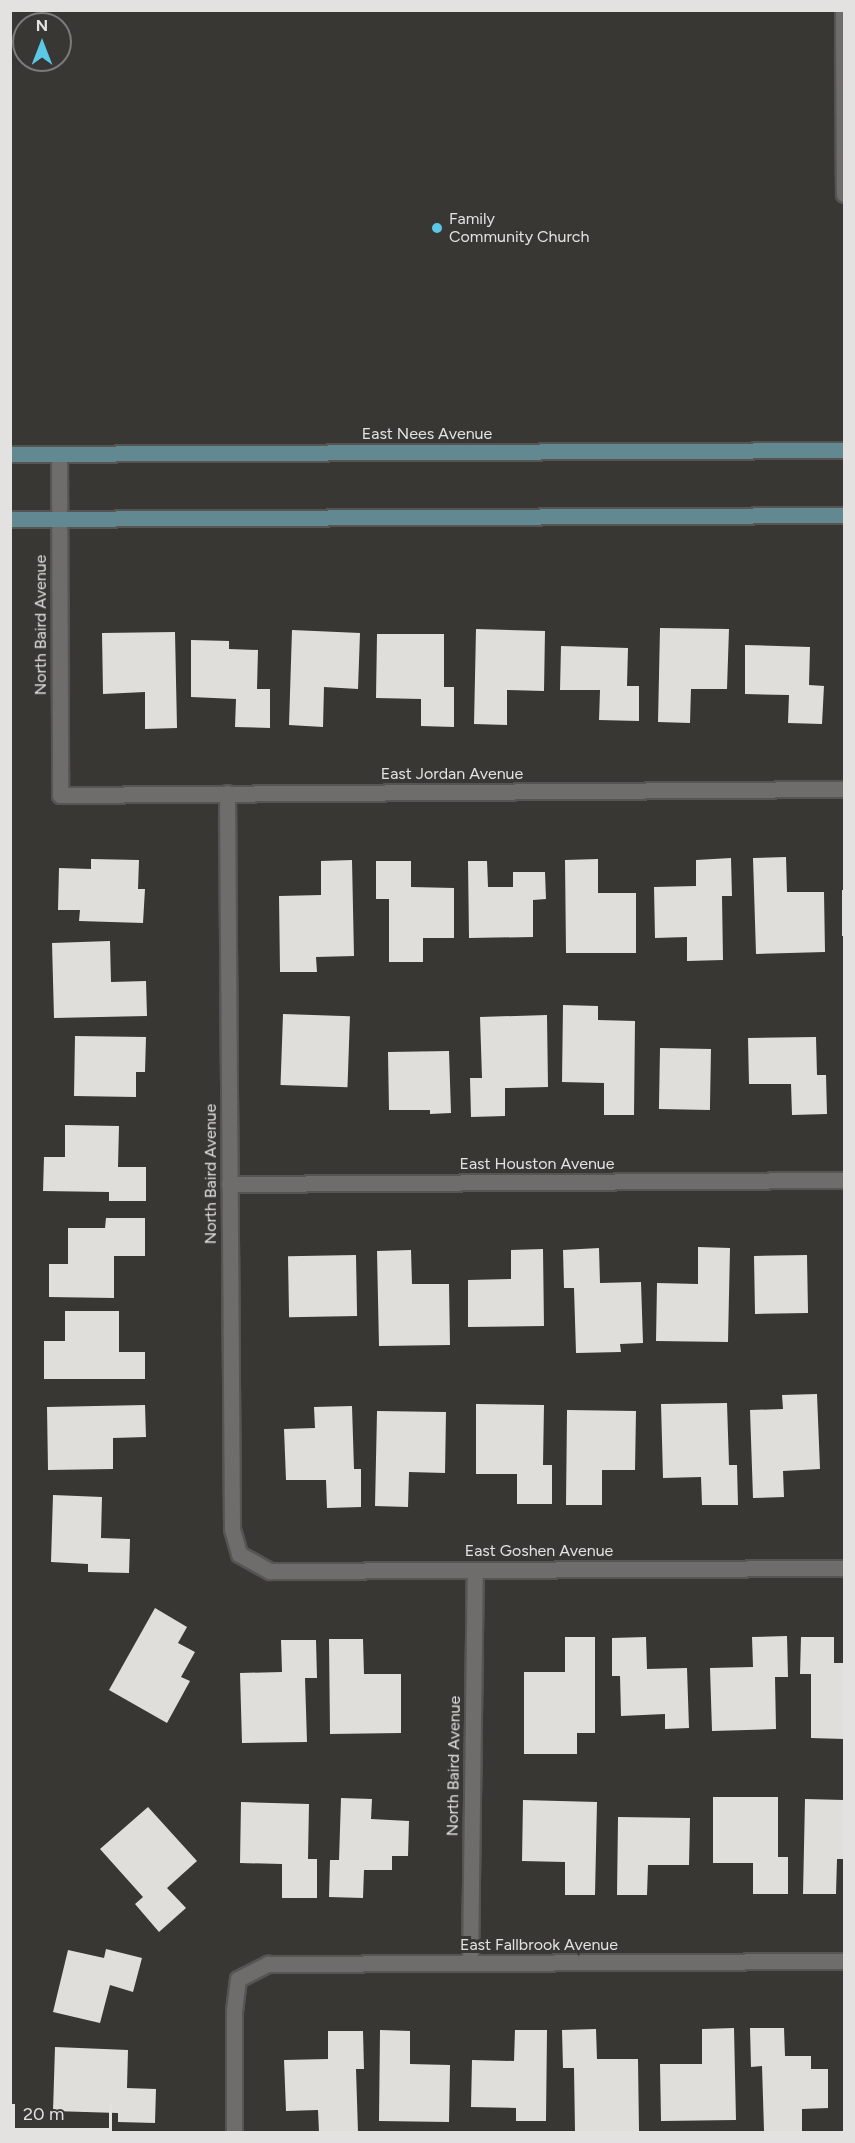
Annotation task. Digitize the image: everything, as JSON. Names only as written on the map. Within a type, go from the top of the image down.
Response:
[{"type":"main road","name":"East Nees Avenue","points":[[10,454],[844,450]]},
{"type":"main road","points":[[10,519],[827,515],[844,513]]},
{"type":"street","points":[[843,10],[844,194]]},
{"type":"street","name":"North Baird Avenue","points":[[59,454],[60,795]]},
{"type":"street","name":"East Jordan Avenue","points":[[60,795],[844,789]]},
{"type":"street","name":"North Baird Avenue","points":[[227,793],[232,1530],[239,1554]]},
{"type":"street","name":"East Houston Avenue","points":[[229,1184],[844,1180]]},
{"type":"street","name":"East Goshen Avenue","points":[[239,1554],[270,1571],[844,1568]]},
{"type":"street","name":"North Baird Avenue","points":[[470,1963],[475,1570]]},
{"type":"street","name":"East Fallbrook Avenue","points":[[234,2133],[234,2011],[238,1979],[268,1964],[844,1961]]},
{"type":"building","points":[[660,628],[729,629],[727,689],[691,689],[690,723],[658,722]]},
{"type":"building","points":[[476,629],[545,631],[544,691],[507,690],[507,725],[474,724]]},
{"type":"building","points":[[292,630],[360,633],[358,689],[324,687],[323,727],[289,725]]},
{"type":"building","points":[[175,632],[177,728],[145,729],[145,692],[103,694],[102,633]]},
{"type":"building","points":[[377,634],[444,634],[444,687],[454,687],[454,727],[421,726],[421,699],[376,698]]},
{"type":"building","points":[[191,640],[229,641],[229,649],[258,650],[257,689],[270,689],[270,728],[235,727],[236,699],[191,697]]},
{"type":"building","points":[[745,645],[810,647],[809,685],[824,686],[822,724],[788,723],[789,695],[745,694]]},
{"type":"building","points":[[561,646],[628,648],[627,686],[639,686],[639,721],[599,720],[600,690],[560,690]]},
{"type":"building","points":[[786,857],[787,892],[824,892],[825,952],[756,954],[753,858]]},
{"type":"building","points":[[731,858],[732,896],[722,896],[723,960],[687,961],[687,937],[655,938],[654,887],[696,886],[696,860]]},
{"type":"building","points":[[91,859],[139,860],[138,889],[145,889],[143,923],[79,921],[80,910],[58,910],[59,868],[91,869]]},
{"type":"building","points":[[598,859],[598,893],[636,893],[636,953],[566,953],[565,860]]},
{"type":"building","points":[[352,860],[354,956],[316,957],[317,972],[280,972],[279,896],[321,895],[321,861]]},
{"type":"building","points":[[376,861],[411,861],[411,887],[454,888],[454,938],[423,938],[423,962],[389,962],[389,899],[376,899]]},
{"type":"building","points":[[468,861],[487,861],[488,887],[513,887],[513,872],[545,872],[546,899],[533,900],[533,937],[469,938]]},
{"type":"building","points":[[842,890],[844,890],[844,936],[842,936]]},
{"type":"building","points":[[110,941],[111,982],[146,981],[147,1016],[54,1018],[52,943]]},
{"type":"building","points":[[563,1005],[598,1006],[598,1020],[635,1021],[634,1115],[604,1115],[604,1083],[562,1082]]},
{"type":"building","points":[[283,1014],[350,1016],[347,1087],[281,1085]]},
{"type":"building","points":[[547,1015],[548,1087],[505,1088],[505,1116],[471,1117],[470,1078],[482,1078],[480,1017]]},
{"type":"building","points":[[75,1036],[146,1037],[145,1072],[136,1072],[136,1097],[74,1096]]},
{"type":"building","points":[[816,1037],[817,1075],[826,1075],[827,1114],[792,1115],[791,1084],[749,1084],[748,1038]]},
{"type":"building","points":[[660,1048],[711,1049],[710,1110],[659,1109]]},
{"type":"building","points":[[449,1051],[451,1113],[430,1114],[430,1110],[389,1110],[388,1052]]},
{"type":"building","points":[[65,1125],[119,1126],[118,1167],[146,1167],[146,1201],[109,1201],[109,1192],[43,1191],[44,1157],[65,1157]]},
{"type":"building","points":[[106,1218],[145,1218],[145,1256],[114,1256],[114,1298],[49,1297],[49,1264],[68,1264],[68,1228],[105,1228]]},
{"type":"building","points":[[698,1247],[730,1248],[728,1342],[656,1341],[657,1283],[698,1284]]},
{"type":"building","points":[[599,1248],[600,1283],[641,1282],[643,1343],[620,1344],[621,1352],[576,1353],[574,1288],[564,1288],[563,1250]]},
{"type":"building","points":[[543,1249],[544,1326],[468,1327],[468,1280],[511,1279],[511,1250]]},
{"type":"building","points":[[411,1250],[412,1284],[449,1284],[450,1345],[379,1346],[377,1251]]},
{"type":"building","points":[[356,1255],[357,1316],[289,1317],[288,1256]]},
{"type":"building","points":[[807,1255],[808,1313],[755,1314],[754,1256]]},
{"type":"building","points":[[65,1311],[119,1311],[119,1352],[145,1352],[145,1379],[44,1379],[44,1341],[65,1341]]},
{"type":"building","points":[[817,1394],[820,1469],[783,1471],[784,1497],[753,1498],[750,1410],[783,1409],[782,1395]]},
{"type":"building","points":[[727,1403],[729,1465],[737,1465],[738,1505],[702,1505],[701,1477],[663,1478],[661,1404]]},
{"type":"building","points":[[476,1404],[544,1405],[543,1465],[552,1465],[552,1504],[517,1504],[517,1474],[476,1474]]},
{"type":"building","points":[[145,1405],[146,1437],[113,1438],[113,1469],[48,1470],[47,1407]]},
{"type":"building","points":[[352,1406],[354,1469],[361,1469],[361,1507],[327,1508],[326,1480],[286,1480],[284,1429],[315,1428],[314,1407]]},
{"type":"building","points":[[567,1410],[636,1411],[635,1470],[602,1470],[602,1505],[566,1505]]},
{"type":"building","points":[[377,1411],[446,1412],[445,1473],[409,1472],[408,1507],[375,1506]]},
{"type":"building","points":[[53,1495],[102,1497],[101,1538],[130,1539],[129,1573],[88,1572],[88,1564],[51,1562]]},
{"type":"building","points":[[155,1608],[187,1627],[178,1643],[195,1652],[181,1677],[190,1681],[167,1723],[109,1690]]},
{"type":"building","points":[[787,1636],[788,1677],[775,1677],[776,1729],[712,1731],[710,1668],[753,1667],[752,1637]]},
{"type":"building","points":[[565,1637],[595,1637],[595,1733],[577,1733],[577,1754],[524,1754],[524,1672],[565,1672]]},
{"type":"building","points":[[646,1637],[647,1669],[687,1668],[689,1728],[665,1729],[665,1714],[621,1716],[620,1676],[612,1676],[612,1638]]},
{"type":"building","points":[[801,1637],[834,1637],[834,1663],[844,1663],[844,1739],[811,1738],[811,1674],[800,1674]]},
{"type":"building","points":[[329,1639],[363,1639],[364,1674],[401,1674],[401,1733],[330,1734]]},
{"type":"building","points":[[281,1640],[316,1640],[317,1678],[305,1678],[307,1742],[242,1743],[240,1673],[282,1672]]},
{"type":"building","points":[[713,1797],[778,1797],[778,1857],[788,1857],[788,1894],[753,1894],[753,1863],[713,1863]]},
{"type":"building","points":[[341,1798],[372,1799],[371,1819],[409,1821],[408,1856],[392,1856],[392,1870],[364,1870],[363,1898],[329,1897],[330,1860],[339,1860]]},
{"type":"building","points":[[805,1799],[844,1800],[844,1859],[837,1859],[836,1894],[803,1894]]},
{"type":"building","points":[[523,1800],[597,1802],[595,1895],[565,1895],[565,1862],[522,1861]]},
{"type":"building","points":[[241,1802],[309,1804],[308,1859],[317,1859],[317,1898],[282,1898],[282,1864],[240,1863]]},
{"type":"building","points":[[148,1807],[197,1861],[167,1888],[186,1908],[159,1932],[135,1904],[143,1897],[100,1849]]},
{"type":"building","points":[[618,1817],[690,1818],[689,1865],[648,1865],[647,1895],[617,1895]]},
{"type":"building","points":[[106,1949],[142,1958],[133,1992],[110,1985],[100,2023],[53,2012],[68,1950],[104,1958]]},
{"type":"building","points":[[734,2028],[736,2120],[661,2121],[660,2064],[702,2064],[702,2029]]},
{"type":"building","points":[[750,2028],[784,2028],[785,2056],[811,2056],[811,2069],[828,2069],[828,2108],[802,2109],[802,2131],[764,2131],[762,2066],[751,2067]]},
{"type":"building","points":[[596,2029],[597,2059],[638,2059],[639,2131],[575,2132],[574,2068],[563,2068],[562,2030]]},
{"type":"building","points":[[380,2030],[410,2031],[410,2064],[450,2065],[449,2122],[379,2121]]},
{"type":"building","points":[[515,2030],[547,2030],[546,2121],[516,2121],[516,2108],[471,2107],[472,2060],[514,2061]]},
{"type":"building","points":[[328,2031],[363,2031],[364,2069],[356,2069],[358,2132],[319,2132],[318,2110],[286,2111],[284,2060],[328,2059]]},
{"type":"building","points":[[55,2047],[128,2050],[127,2088],[156,2089],[155,2123],[118,2122],[118,2113],[53,2111]]},
{"type":"place","name":"Family Community Church","points":[[437,228]]}]
